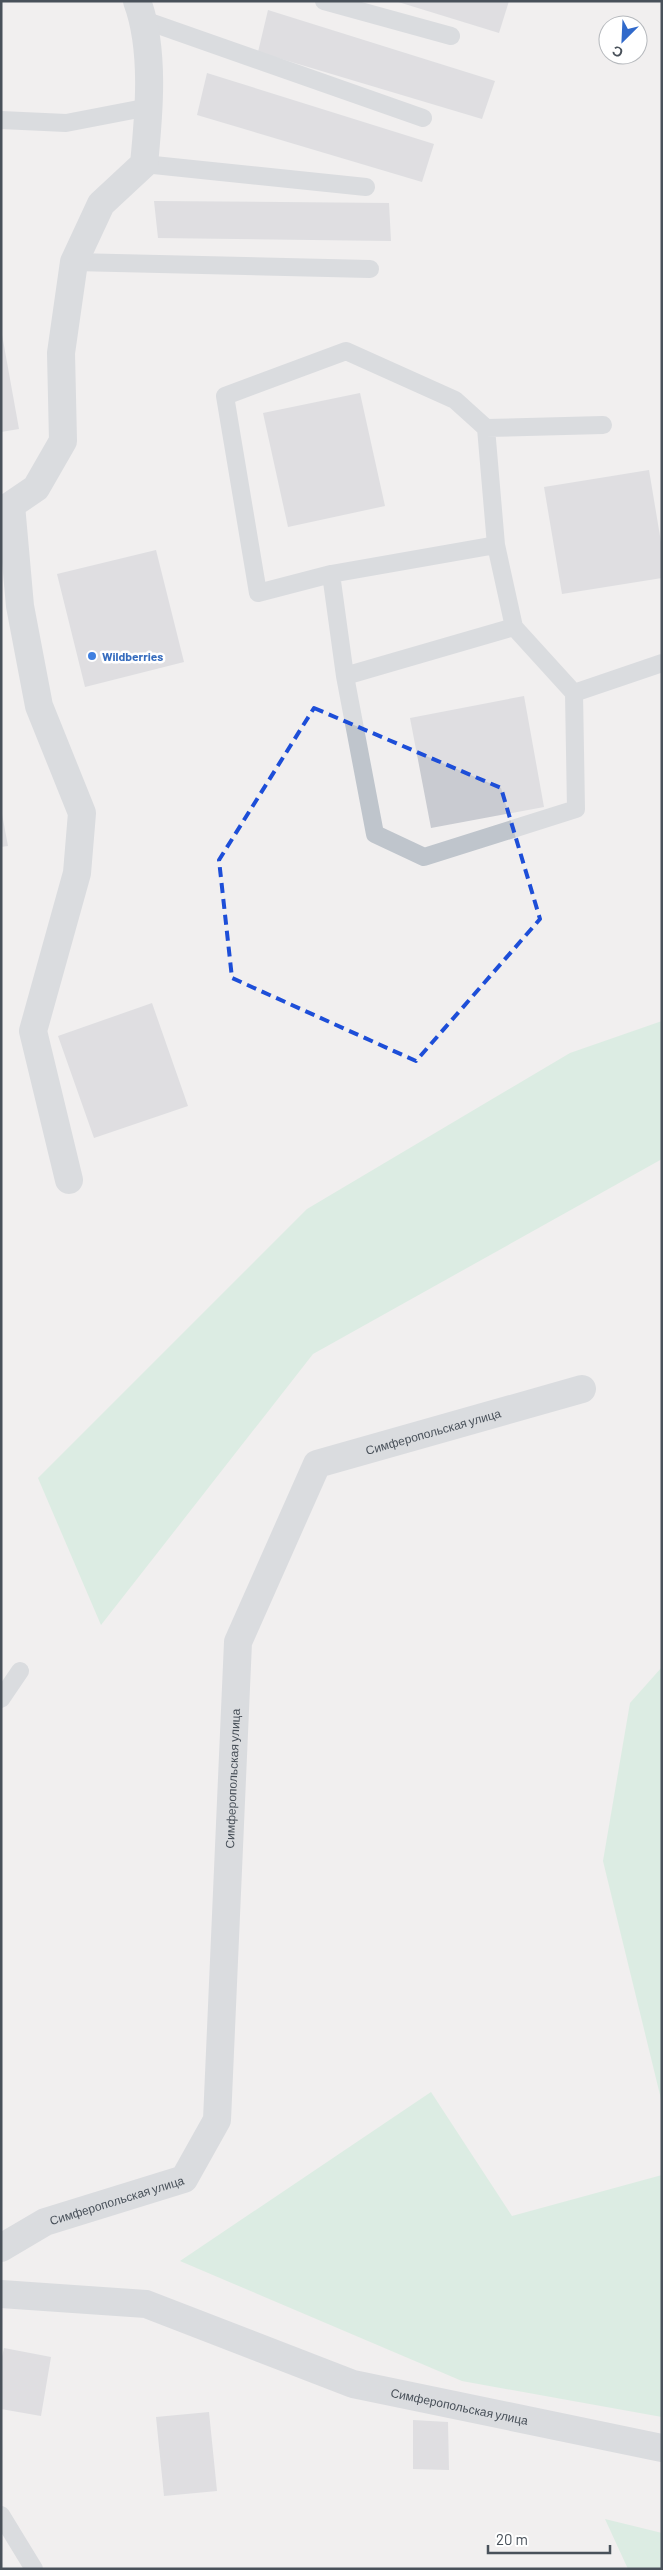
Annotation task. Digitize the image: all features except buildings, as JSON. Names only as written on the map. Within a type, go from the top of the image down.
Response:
[{"type":"street","points":[[68,1180],[34,1031],[77,873],[82,813],[39,706],[20,606],[6,504],[36,488],[63,441],[60,353],[74,262],[101,204],[144,164],[149,107],[141,11]]},
{"type":"street","name":"Симферопольская улица","points":[[1,2248],[45,2222],[184,2179],[217,2120],[238,1642],[317,1464],[582,1389]]},
{"type":"street","name":"Симферопольская улица","points":[[1,2294],[146,2304],[353,2384],[662,2448]]},
{"type":"lane","points":[[324,1],[451,36]]},
{"type":"lane","points":[[141,11],[423,118]]},
{"type":"lane","points":[[1,120],[66,123],[149,107]]},
{"type":"lane","points":[[144,164],[366,187]]},
{"type":"lane","points":[[74,262],[370,268]]},
{"type":"lane","points":[[331,574],[345,676],[375,834],[424,857],[576,809],[574,693],[514,627],[496,545],[486,428],[455,400],[346,351],[225,396],[258,593],[331,574],[496,545]]},
{"type":"lane","points":[[486,428],[603,424]]},
{"type":"lane","points":[[345,676],[514,627]]},
{"type":"lane","points":[[574,693],[662,663]]},
{"type":"lane","points":[[1,1699],[20,1670]]},
{"type":"lane","points":[[1,2515],[34,2569]]},
{"type":"highlighted area","points":[[314,708],[501,788],[540,919],[416,1061],[232,978],[219,860]]},
{"type":"green space","points":[[662,1021],[662,1159],[313,1354],[101,1625],[38,1478],[307,1209],[570,1053]]},
{"type":"green space","points":[[662,1667],[662,2103],[603,1861],[630,1703]]},
{"type":"green space","points":[[431,2092],[512,2216],[662,2175],[662,2417],[462,2381],[180,2261]]},
{"type":"green space","points":[[605,2519],[662,2533],[662,2569],[628,2569]]},
{"type":"place","name":"Wildberries","points":[[92,656]]}]
